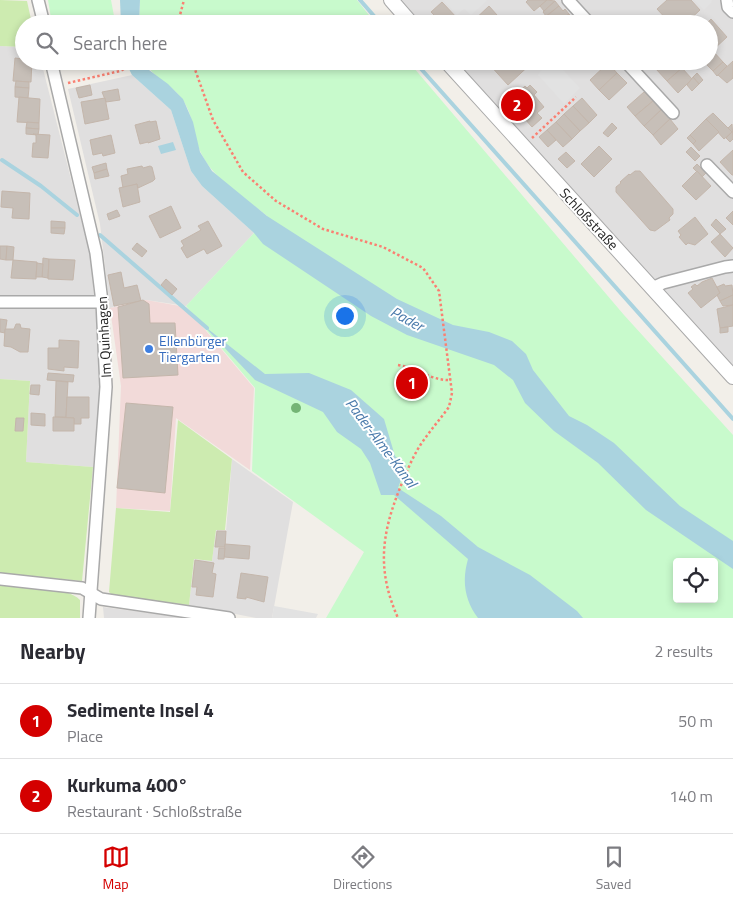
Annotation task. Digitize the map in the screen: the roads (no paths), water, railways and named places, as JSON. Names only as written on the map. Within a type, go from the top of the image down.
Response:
[{"type":"street","points":[[38,0],[42,15]]},
{"type":"street","points":[[391,0],[404,15]]},
{"type":"street","points":[[568,0],[582,15]]},
{"type":"street","points":[[727,0],[728,7],[733,12]]},
{"type":"street","name":"Im Quinhagen","points":[[54,70],[96,254],[102,302],[106,387],[88,618]]},
{"type":"street","name":"Schloßstraße","points":[[454,70],[733,377]]},
{"type":"street","points":[[633,70],[673,113]]},
{"type":"street","points":[[708,165],[733,192]]},
{"type":"street","points":[[652,288],[663,283],[725,266],[733,266]]},
{"type":"street","points":[[0,302],[102,302]]},
{"type":"street","points":[[0,579],[82,588],[101,599],[229,618]]},
{"type":"water","points":[[120,0],[140,0],[139,15],[121,15]]},
{"type":"water","name":"Pader","points":[[130,70],[149,70],[168,84],[183,99],[193,122],[200,152],[212,171],[267,216],[397,299],[453,325],[489,332],[512,341],[526,354],[533,370],[569,416],[587,425],[614,443],[680,506],[733,541],[733,569],[646,510],[598,463],[554,431],[525,403],[513,380],[494,365],[407,335],[371,316],[263,244],[254,233],[202,186],[191,171],[171,110],[132,75]]},
{"type":"water","points":[[173,142],[176,150],[161,154],[158,146]]},
{"type":"water","points":[[203,325],[265,374],[309,373],[351,390],[384,419],[395,456],[406,466],[398,488],[441,516],[478,547],[530,575],[577,611],[583,618],[478,618],[467,597],[465,575],[468,559],[394,495],[381,495],[370,463],[361,449],[337,432],[323,412],[255,380]]},
{"type":"waterway","points":[[360,0],[373,15]]},
{"type":"waterway","points":[[422,70],[733,419]]},
{"type":"waterway","points":[[2,160],[41,186],[77,215]]},
{"type":"waterway","name":"Pader-Alme-Kanal","points":[[100,235],[207,328]]},
{"type":"place","name":"Kurkuma 400°","points":[[517,105]]},
{"type":"place","name":"Ellenbürger Tiergarten","points":[[149,349]]},
{"type":"place","name":"Sedimente Insel 4","points":[[412,383]]}]
